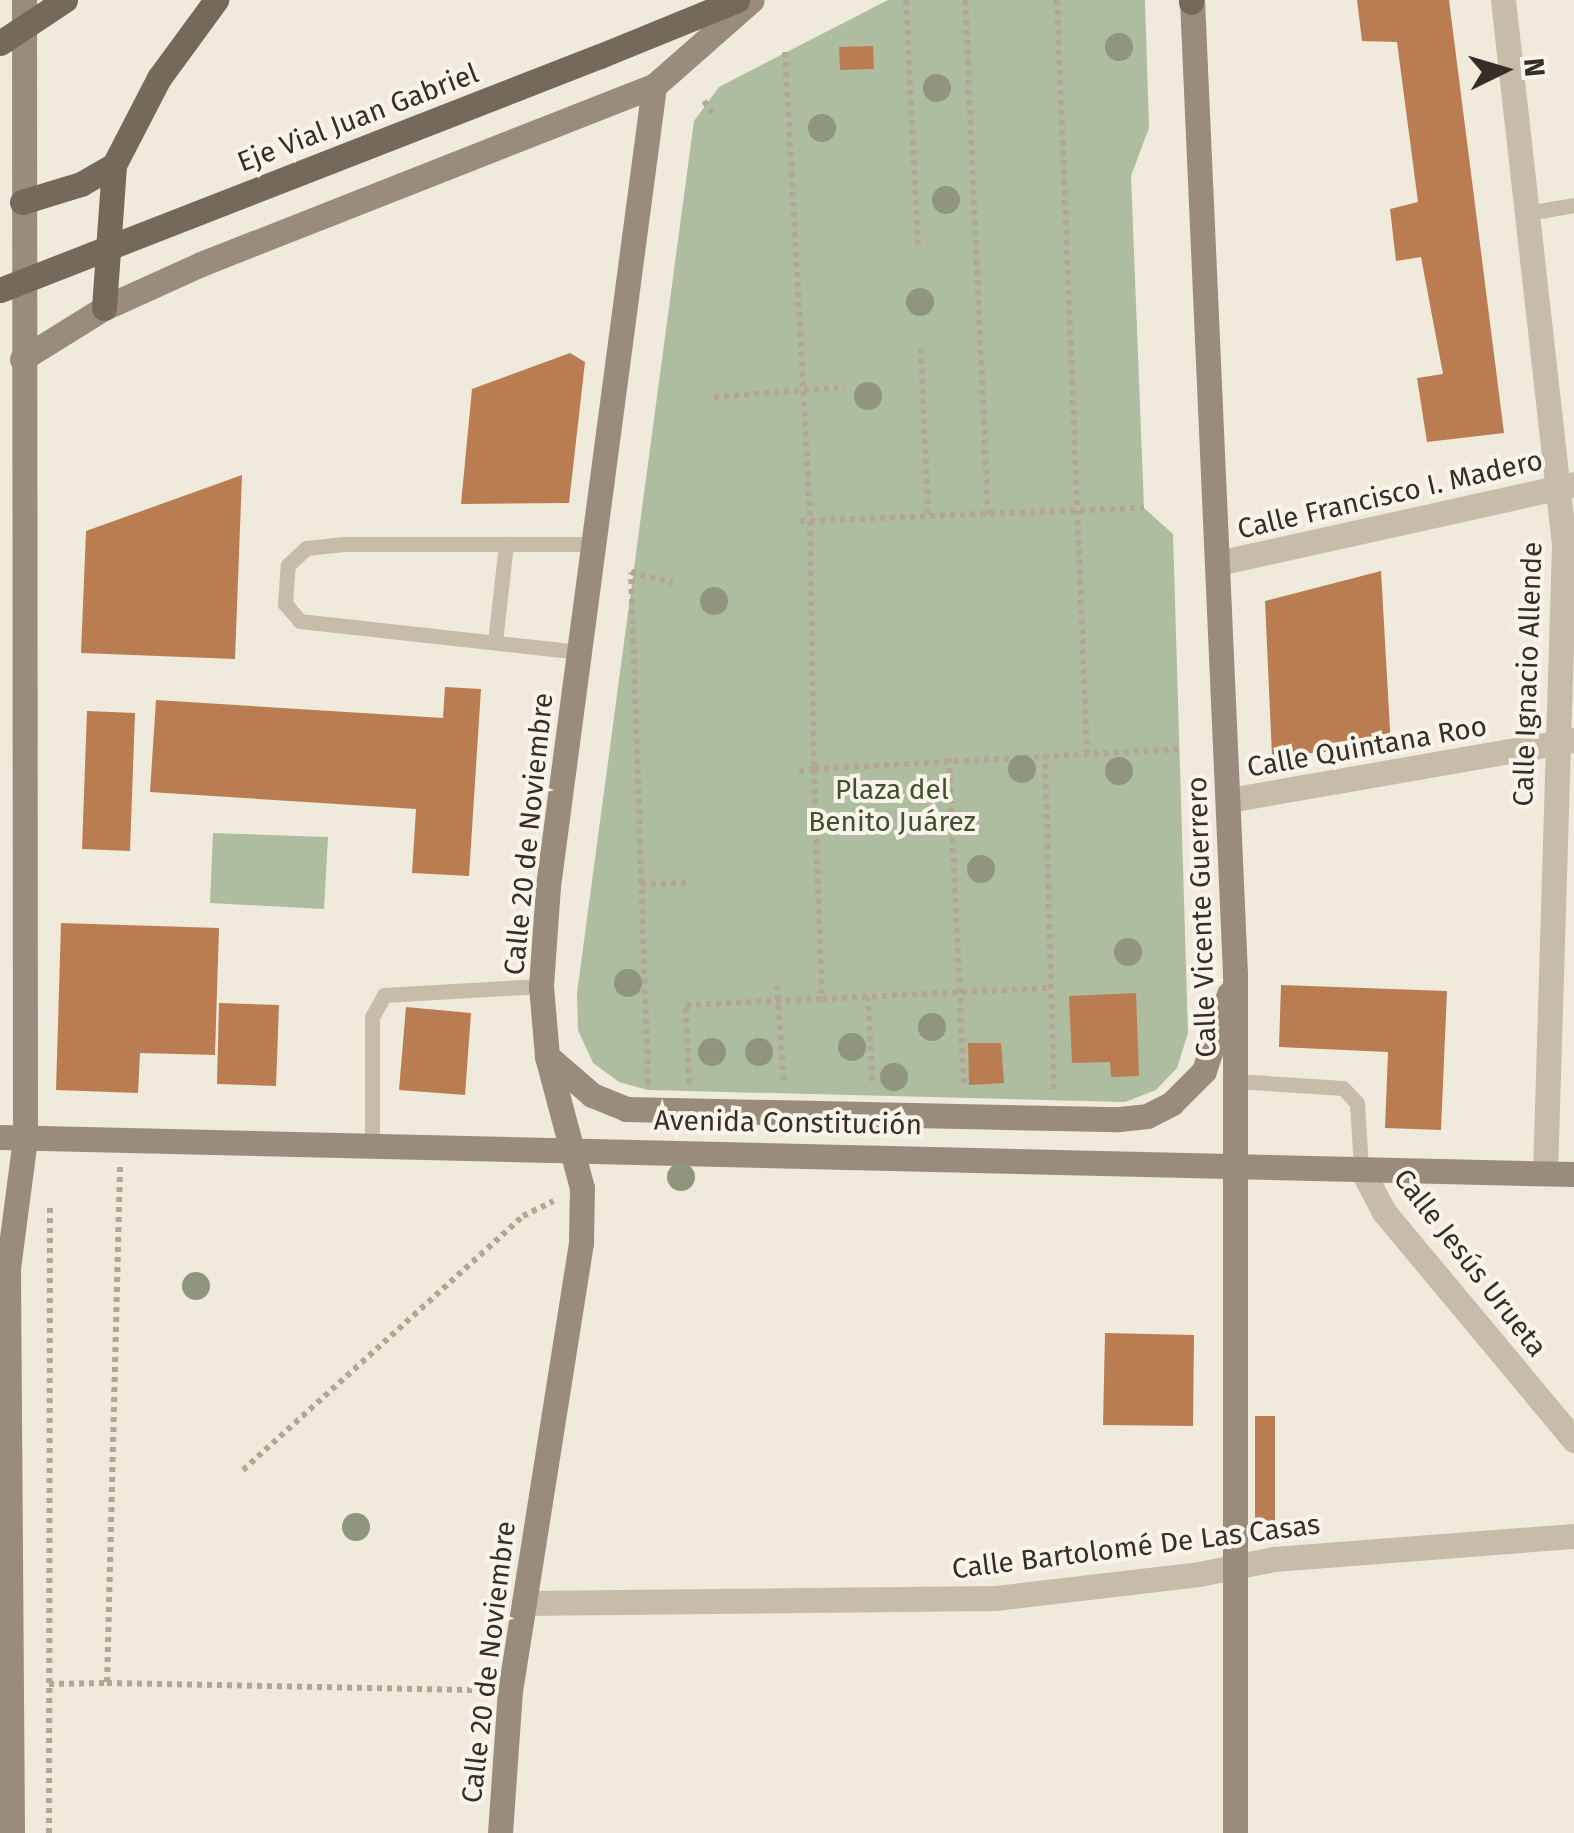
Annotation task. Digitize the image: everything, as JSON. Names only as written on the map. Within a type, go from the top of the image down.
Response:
[{"type":"main road","points":[[12,1833],[3,1332],[12,1137],[24,0]]},
{"type":"main road","points":[[0,43],[65,0]]},
{"type":"main road","points":[[104,308],[114,166],[159,78],[216,0]]},
{"type":"main road","name":"Eje Vial Juan Gabriel","points":[[0,290],[737,0]]},
{"type":"main road","points":[[22,359],[104,308],[654,86],[752,0]]},
{"type":"main road","name":"Calle Vicente Guerrero","points":[[1191,1],[1236,976],[1235,1833]]},
{"type":"main road","name":"Calle 20 de Noviembre","points":[[500,1833],[510,1691],[570,1334],[582,1188],[546,1056],[541,986],[548,886],[597,544],[654,86]]},
{"type":"main road","points":[[22,202],[81,184],[114,166]]},
{"type":"main road","points":[[546,1056],[592,1095],[626,1109],[1147,1116],[1172,1104],[1204,1071],[1236,976]]},
{"type":"main road","name":"Avenida Constitución","points":[[12,1137],[1574,1174]]},
{"type":"street","name":"Calle Ignacio Allende","points":[[1503,0],[1528,214],[1567,485],[1564,741],[1545,1174]]},
{"type":"street","name":"Calle Francisco I. Madero","points":[[1218,564],[1256,560],[1567,485]]},
{"type":"street","name":"Calle Quintana Roo","points":[[1229,800],[1564,741]]},
{"type":"street","name":"Calle Jesús Urueta","points":[[1361,1168],[1384,1212],[1574,1440]]},
{"type":"street","name":"Calle Bartolomé De Las Casas","points":[[524,1603],[996,1598],[1234,1567],[1574,1536]]},
{"type":"lane","points":[[1528,214],[1574,204]]},
{"type":"lane","points":[[580,652],[300,620],[286,604],[288,565],[306,548],[344,544],[597,544]]},
{"type":"lane","points":[[495,642],[506,544]]},
{"type":"lane","points":[[372,1145],[372,1017],[384,995],[541,986]]},
{"type":"lane","points":[[1236,1081],[1327,1085],[1352,1094],[1361,1168]]},
{"type":"path","points":[[906,0],[918,244]]},
{"type":"path","points":[[965,0],[988,516]]},
{"type":"path","points":[[1056,0],[1081,513],[1088,752]]},
{"type":"path","points":[[784,52],[810,520],[822,999]]},
{"type":"path","points":[[778,84],[788,79]]},
{"type":"path","points":[[704,101],[713,114]]},
{"type":"path","points":[[921,349],[928,517]]},
{"type":"path","points":[[714,396],[845,387]]},
{"type":"path","points":[[800,521],[1144,508]]},
{"type":"path","points":[[648,1090],[632,572],[673,583]]},
{"type":"path","points":[[798,771],[950,758],[1180,748]]},
{"type":"path","points":[[1044,754],[1054,1100]]},
{"type":"path","points":[[950,758],[965,1098]]},
{"type":"path","points":[[641,884],[686,884]]},
{"type":"path","points":[[776,985],[784,1093]]},
{"type":"path","points":[[689,1091],[686,1005],[1051,988]]},
{"type":"path","points":[[868,996],[873,1096]]},
{"type":"path","points":[[108,1682],[121,1140]]},
{"type":"path","points":[[243,1470],[523,1216],[582,1188]]},
{"type":"path","points":[[10,1685],[108,1682],[510,1691]]},
{"type":"green space","name":"Plaza del Benito Juárez","points":[[888,0],[1145,0],[1149,128],[1131,176],[1144,508],[1173,534],[1188,1033],[1177,1068],[1156,1090],[1125,1102],[648,1090],[619,1082],[593,1063],[578,1030],[577,993],[694,121],[719,87]]},
{"type":"green space","points":[[213,833],[328,837],[324,909],[210,903]]},
{"type":"building","points":[[1357,0],[1449,0],[1504,433],[1427,442],[1417,378],[1443,374],[1421,257],[1396,261],[1390,209],[1418,202],[1397,42],[1362,41]]},
{"type":"building","points":[[873,46],[874,69],[840,70],[839,47]]},
{"type":"building","points":[[570,353],[585,362],[569,503],[461,504],[472,389]]},
{"type":"building","points":[[242,475],[235,659],[81,653],[86,531]]},
{"type":"building","points":[[1381,571],[1391,747],[1272,756],[1265,601]]},
{"type":"building","points":[[445,687],[481,689],[469,876],[412,873],[416,809],[150,792],[156,700],[443,718]]},
{"type":"building","points":[[87,711],[135,713],[130,851],[82,849]]},
{"type":"building","points":[[61,923],[219,928],[215,1055],[140,1053],[138,1093],[56,1090]]},
{"type":"building","points":[[1281,985],[1447,991],[1441,1130],[1385,1128],[1388,1052],[1279,1047]]},
{"type":"building","points":[[1136,993],[1139,1076],[1111,1077],[1110,1062],[1072,1063],[1069,996]]},
{"type":"building","points":[[219,1003],[279,1005],[276,1086],[217,1084]]},
{"type":"building","points":[[406,1007],[471,1013],[465,1095],[399,1090]]},
{"type":"building","points":[[968,1043],[1001,1043],[1004,1083],[969,1085]]},
{"type":"building","points":[[1105,1333],[1194,1335],[1193,1426],[1103,1425]]},
{"type":"building","points":[[1255,1416],[1275,1416],[1275,1526],[1255,1527]]}]
